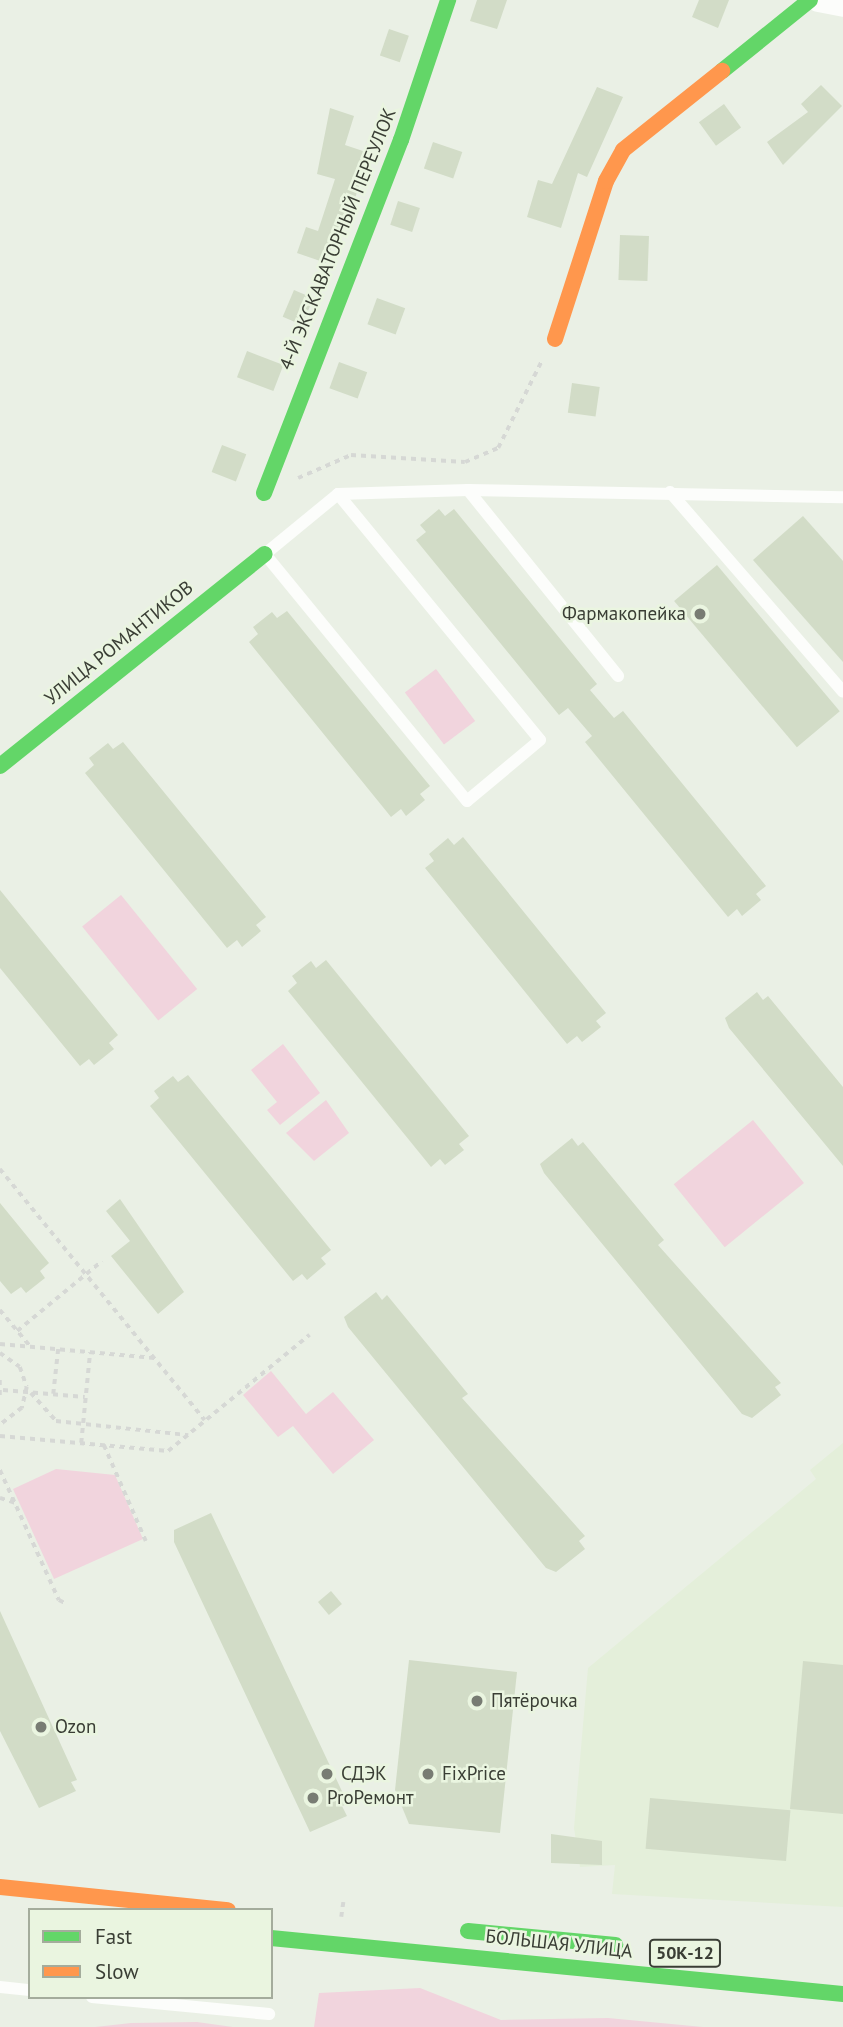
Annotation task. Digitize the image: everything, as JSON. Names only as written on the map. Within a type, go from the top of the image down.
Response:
[{"type":"street","name":"4-Й ЭКСКАВАТОРНЫЙ ПЕРЕУЛОК","points":[[264,493],[401,140],[448,0]]},
{"type":"street","points":[[555,339],[606,181],[623,150],[810,0]]},
{"type":"street","points":[[818,0],[843,5]]},
{"type":"street","name":"УЛИЦА РОМАНТИКОВ","points":[[0,766],[265,554]]},
{"type":"street","points":[[0,1887],[209,1908]]},
{"type":"street","points":[[274,1938],[279,1915]]},
{"type":"street","name":"БОЛЬШАЯ УЛИЦА","points":[[444,1929],[637,1948]]},
{"type":"street","name":"БОЛЬШАЯ УЛИЦА","points":[[274,1938],[843,1994]]},
{"type":"lane","points":[[468,490],[618,676]]},
{"type":"lane","points":[[338,494],[540,740],[467,801],[265,554],[338,494],[468,490],[843,497]]},
{"type":"lane","points":[[670,492],[843,692]]},
{"type":"lane","points":[[0,1987],[28,1990]]},
{"type":"lane","points":[[113,1999],[269,2014]]},
{"type":"path","points":[[264,493],[351,456],[465,462],[498,448],[555,339]]},
{"type":"path","points":[[0,1169],[205,1421]]},
{"type":"path","points":[[17,1331],[102,1261]]},
{"type":"path","points":[[0,1310],[30,1347]]},
{"type":"path","points":[[0,1436],[169,1451],[309,1335]]},
{"type":"path","points":[[0,1344],[154,1358]]},
{"type":"path","points":[[53,1394],[58,1349]]},
{"type":"path","points":[[80,1443],[90,1352]]},
{"type":"path","points":[[0,1353],[20,1367],[29,1392],[49,1419],[188,1435]]},
{"type":"path","points":[[0,1380],[3,1390],[0,1398]]},
{"type":"path","points":[[3,1390],[85,1397]]},
{"type":"path","points":[[0,1425],[16,1417],[29,1392]]},
{"type":"path","points":[[104,1445],[146,1541]]},
{"type":"path","points":[[0,1470],[59,1600],[67,1604]]},
{"type":"path","points":[[0,1498],[15,1503]]},
{"type":"shaded area","points":[[436,669],[475,721],[444,744],[405,692]]},
{"type":"shaded area","points":[[121,895],[197,989],[158,1021],[82,926]]},
{"type":"shaded area","points":[[283,1044],[320,1093],[280,1125],[267,1110],[277,1102],[251,1070]]},
{"type":"shaded area","points":[[326,1100],[349,1133],[314,1161],[286,1133]]},
{"type":"shaded area","points":[[753,1120],[804,1183],[725,1247],[674,1184]]},
{"type":"shaded area","points":[[271,1371],[306,1414],[333,1392],[374,1440],[333,1474],[293,1426],[278,1437],[243,1395]]},
{"type":"shaded area","points":[[843,1443],[843,1907],[612,1894],[615,1865],[580,1867],[574,1828],[588,1668],[816,1479],[810,1470]]},
{"type":"shaded area","points":[[56,1469],[115,1475],[143,1539],[54,1579],[13,1489]]},
{"type":"shaded area","points":[[420,1988],[501,2020],[608,2018],[703,2027],[314,2027],[319,1993]]},
{"type":"shaded area","points":[[197,2022],[233,2027],[95,2027],[131,2023]]},
{"type":"building","points":[[477,0],[507,0],[497,29],[470,21]]},
{"type":"building","points":[[699,0],[729,0],[718,28],[692,17]]},
{"type":"building","points":[[389,29],[409,36],[400,62],[380,55]]},
{"type":"building","points":[[821,85],[842,106],[783,165],[767,142],[808,112],[801,104]]},
{"type":"building","points":[[597,87],[623,97],[587,177],[578,173],[561,228],[527,217],[538,180],[552,184]]},
{"type":"building","points":[[724,104],[741,127],[716,146],[699,122]]},
{"type":"building","points":[[330,108],[354,116],[345,145],[369,153],[346,228],[339,226],[326,263],[297,253],[306,227],[318,231],[335,179],[317,174]]},
{"type":"building","points":[[433,142],[462,152],[453,179],[424,168]]},
{"type":"building","points":[[398,201],[420,208],[412,232],[390,225]]},
{"type":"building","points":[[620,235],[649,236],[647,281],[618,280]]},
{"type":"building","points":[[294,290],[313,298],[302,325],[283,317]]},
{"type":"building","points":[[377,298],[405,308],[396,335],[367,324]]},
{"type":"building","points":[[247,351],[283,365],[273,391],[237,377]]},
{"type":"building","points":[[339,362],[367,372],[358,399],[329,388]]},
{"type":"building","points":[[572,383],[600,387],[596,417],[568,413]]},
{"type":"building","points":[[222,445],[246,454],[236,481],[212,472]]},
{"type":"building","points":[[439,509],[445,516],[454,509],[597,684],[590,690],[614,718],[623,711],[766,886],[756,894],[761,900],[742,916],[737,909],[728,917],[585,742],[592,736],[568,708],[559,715],[416,540],[426,532],[420,525]]},
{"type":"building","points":[[803,516],[843,561],[843,662],[753,560]]},
{"type":"building","points":[[717,565],[840,711],[797,747],[674,601]]},
{"type":"building","points":[[287,611],[430,786],[420,794],[425,800],[406,816],[401,809],[391,817],[249,642],[258,634],[253,627],[272,612],[277,618]]},
{"type":"building","points":[[123,742],[266,917],[256,925],[261,931],[242,947],[237,940],[227,948],[85,773],[94,765],[89,758],[108,743],[113,749]]},
{"type":"building","points":[[463,837],[606,1013],[596,1021],[601,1027],[582,1042],[577,1036],[567,1044],[425,868],[434,861],[429,854],[448,838],[454,845]]},
{"type":"building","points":[[0,890],[118,1035],[109,1043],[114,1049],[94,1065],[89,1059],[80,1066],[0,968]]},
{"type":"building","points":[[326,960],[469,1136],[459,1144],[464,1150],[445,1165],[440,1159],[431,1167],[288,991],[297,983],[292,976],[311,961],[316,968]]},
{"type":"building","points":[[757,992],[763,1000],[768,996],[843,1087],[843,1166],[729,1028],[725,1018]]},
{"type":"building","points":[[188,1075],[331,1250],[321,1258],[326,1264],[307,1280],[302,1274],[293,1281],[150,1106],[159,1098],[154,1091],[173,1076],[178,1082]]},
{"type":"building","points":[[572,1138],[578,1146],[583,1142],[664,1240],[658,1245],[781,1383],[775,1387],[781,1395],[752,1418],[742,1414],[544,1173],[540,1164]]},
{"type":"building","points":[[120,1199],[184,1292],[158,1314],[111,1256],[130,1241],[106,1211]]},
{"type":"building","points":[[0,1203],[49,1263],[40,1271],[45,1278],[26,1293],[21,1287],[11,1294],[0,1281]]},
{"type":"building","points":[[376,1292],[382,1300],[387,1295],[468,1394],[462,1398],[585,1536],[579,1541],[585,1549],[556,1572],[546,1568],[348,1327],[344,1317]]},
{"type":"building","points":[[211,1513],[348,1804],[342,1806],[347,1816],[310,1832],[174,1542],[174,1530]]},
{"type":"building","points":[[331,1591],[342,1604],[329,1615],[318,1602]]},
{"type":"building","points":[[0,1611],[77,1780],[71,1782],[76,1791],[39,1808],[0,1731]]},
{"type":"building","points":[[409,1660],[517,1672],[500,1833],[409,1824],[395,1790]]},
{"type":"building","points":[[803,1661],[843,1665],[843,1814],[790,1809]]},
{"type":"building","points":[[650,1798],[790,1810],[786,1861],[646,1849]]},
{"type":"building","points":[[551,1834],[602,1841],[602,1865],[551,1863]]},
{"type":"traffic: fast","points":[[264,493],[401,140],[448,0]]},
{"type":"traffic: fast","points":[[722,71],[810,0]]},
{"type":"traffic: fast","points":[[0,766],[265,554]]},
{"type":"traffic: fast","points":[[468,1931],[615,1945]]},
{"type":"traffic: fast","points":[[273,1938],[843,1994]]},
{"type":"traffic: slow","points":[[555,339],[606,181],[623,150],[722,71]]},
{"type":"traffic: slow","points":[[0,1887],[208,1908]]},
{"type":"place","name":"Фармакопейка","points":[[700,614]]},
{"type":"place","name":"Пятёрочка","points":[[477,1701]]},
{"type":"place","name":"Ozon","points":[[41,1727]]},
{"type":"place","name":"СДЭК","points":[[327,1774]]},
{"type":"place","name":"FixPrice","points":[[428,1774]]},
{"type":"place","name":"ProРемонт","points":[[313,1798]]}]
